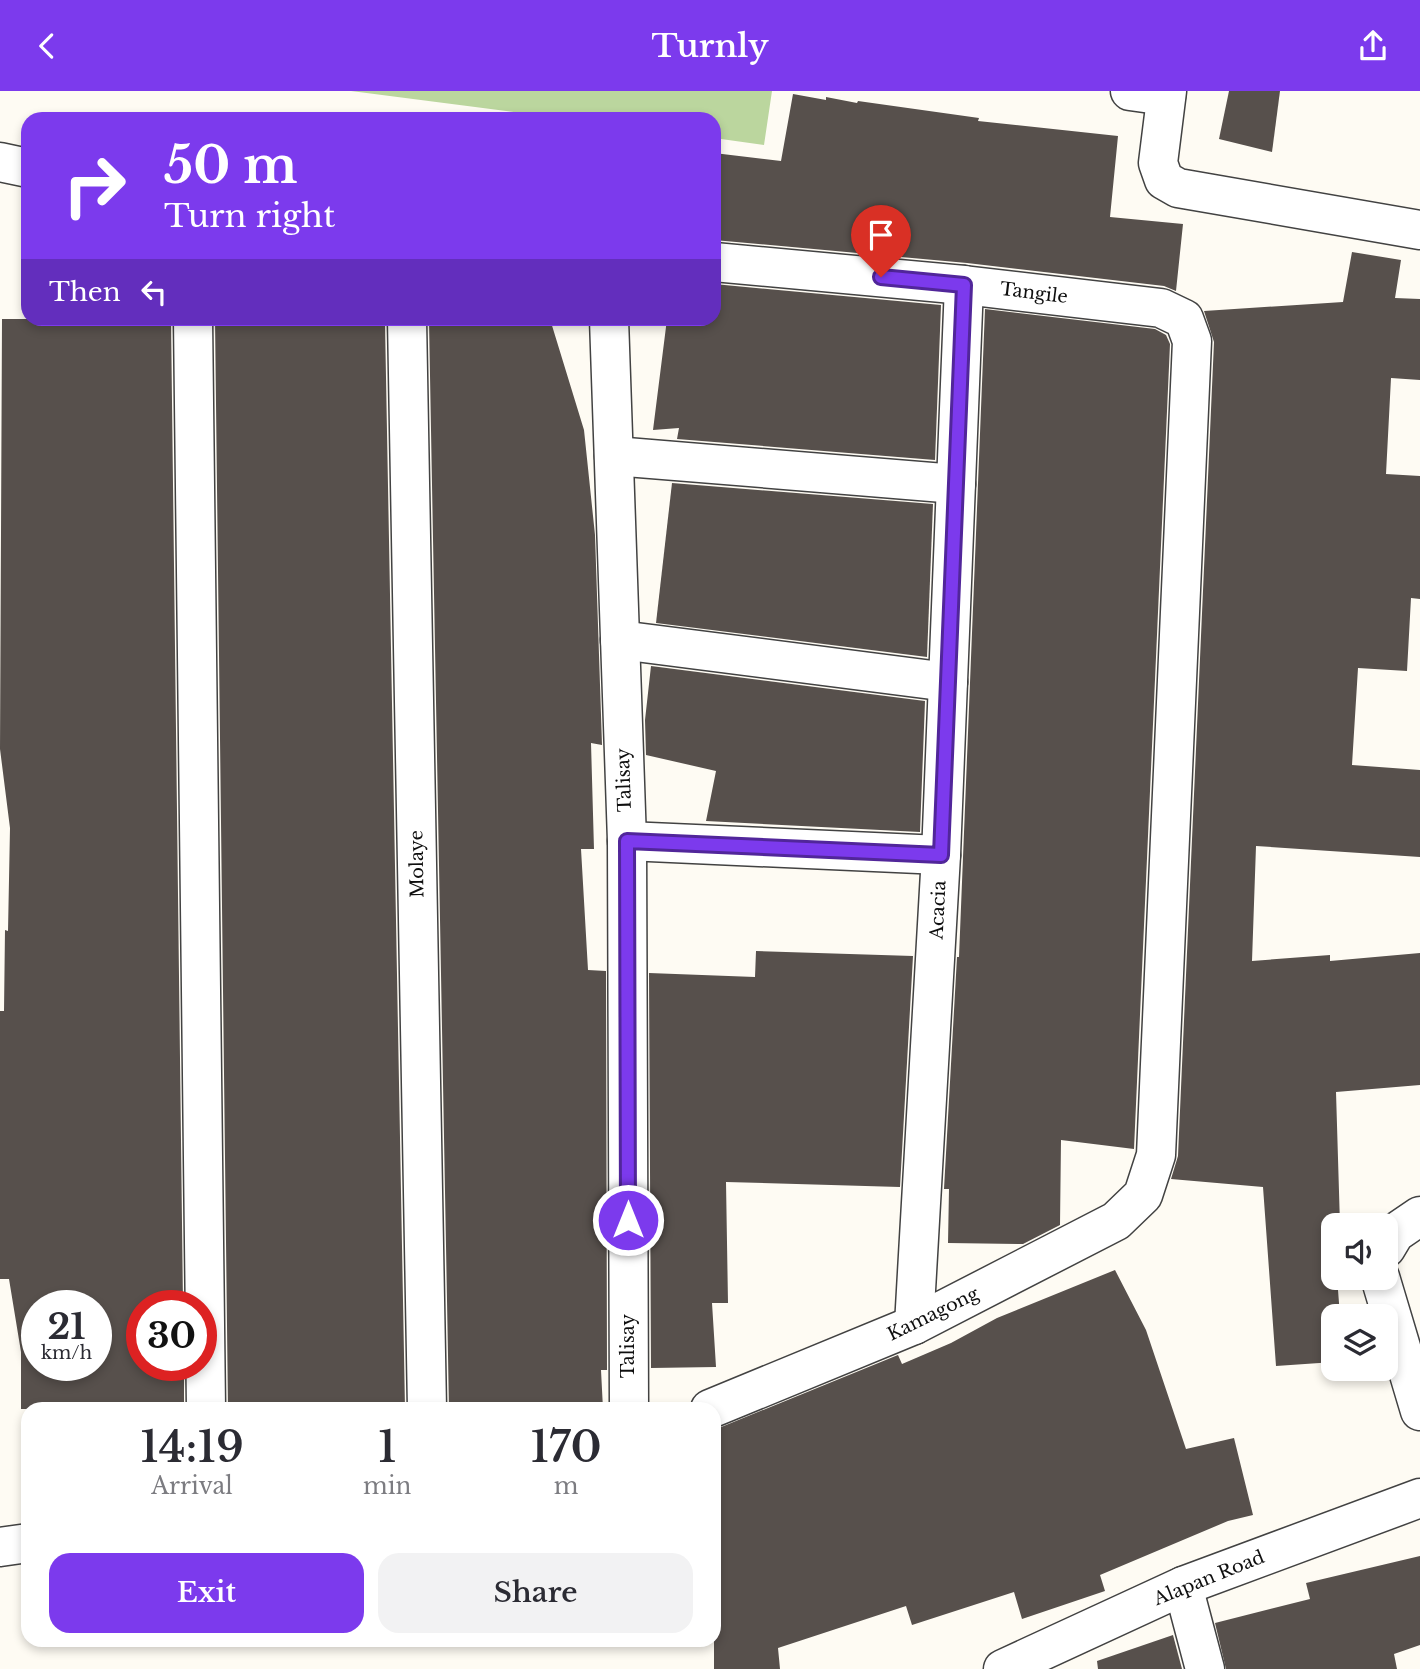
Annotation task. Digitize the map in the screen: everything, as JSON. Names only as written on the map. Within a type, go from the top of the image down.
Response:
[{"type":"street","points":[[1155,93],[1158,163],[1164,180],[1178,188],[1420,230]]},
{"type":"street","points":[[0,162],[21,166]]},
{"type":"street","name":"Tangile","points":[[721,263],[964,285],[1161,308],[1184,319],[1192,341],[1156,1155],[1143,1195]]},
{"type":"street","name":"Acacia","points":[[914,1325],[941,855],[964,285]]},
{"type":"street","points":[[193,326],[206,1402]]},
{"type":"street","name":"Molaye","points":[[407,326],[427,1402]]},
{"type":"street","name":"Talisay","points":[[609,326],[627,841],[629,1402]]},
{"type":"street","points":[[614,456],[956,484]]},
{"type":"street","points":[[620,640],[948,683]]},
{"type":"street","points":[[627,841],[941,855]]},
{"type":"street","name":"Kamagong","points":[[721,1404],[914,1325],[1116,1221],[1143,1195]]},
{"type":"street","points":[[1398,1231],[1420,1216]]},
{"type":"street","points":[[1384,1290],[1420,1411]]},
{"type":"street","name":"Alapan Road","points":[[1003,1669],[1183,1586],[1420,1498]]},
{"type":"street","points":[[0,1546],[21,1544]]},
{"type":"street","points":[[1183,1586],[1205,1669]]},
{"type":"green space","points":[[351,91],[772,91],[764,145],[721,139],[721,112],[513,112]]},
{"type":"building","points":[[1229,91],[1280,91],[1272,152],[1219,139]]},
{"type":"building","points":[[793,94],[979,118],[978,121],[1118,136],[1110,217],[1183,224],[1176,291],[1164,286],[967,263],[721,241],[721,154],[781,161]]},
{"type":"building","points":[[1352,252],[1401,260],[1395,298],[1420,299],[1420,380],[1391,378],[1386,474],[1420,476],[1420,599],[1411,598],[1407,671],[1358,668],[1352,765],[1420,770],[1420,857],[1256,846],[1252,961],[1330,955],[1330,961],[1420,953],[1420,1085],[1336,1092],[1340,1213],[1321,1213],[1321,1290],[1338,1290],[1339,1304],[1321,1304],[1321,1363],[1276,1366],[1263,1187],[1171,1179],[1178,1156],[1214,342],[1204,311],[1343,302]]},
{"type":"building","points":[[721,285],[941,305],[935,460],[677,439],[679,428],[653,430],[666,326],[721,326]]},
{"type":"building","points":[[985,309],[1155,329],[1166,335],[1170,344],[1134,1149],[1061,1140],[1060,1225],[1023,1244],[948,1243],[949,1189],[944,1189],[959,957]]},
{"type":"building","points":[[2,319],[21,319],[21,326],[171,326],[183,1290],[126,1290],[126,1381],[184,1381],[184,1402],[21,1402],[21,1381],[112,1381],[112,1290],[21,1290],[21,1352],[9,1279],[0,1279],[0,1011],[4,1011],[5,930],[8,931],[10,828],[0,749]]},
{"type":"building","points":[[215,326],[385,326],[405,1402],[228,1402]]},
{"type":"building","points":[[429,326],[552,326],[584,430],[595,535],[602,745],[591,743],[594,849],[581,849],[588,970],[606,971],[607,1370],[601,1370],[603,1402],[449,1402]]},
{"type":"building","points":[[672,483],[933,504],[927,657],[656,623]]},
{"type":"building","points":[[651,666],[925,701],[920,832],[706,821],[716,771],[646,755],[645,720]]},
{"type":"building","points":[[756,951],[913,956],[900,1187],[726,1182],[728,1303],[712,1303],[716,1367],[651,1368],[649,973],[755,977]]},
{"type":"building","points":[[1115,1270],[1146,1330],[1186,1449],[1234,1438],[1253,1515],[1228,1521],[1100,1575],[1105,1591],[1022,1619],[1014,1592],[912,1625],[906,1606],[778,1648],[780,1669],[714,1669],[714,1647],[721,1647],[721,1427],[898,1355],[902,1364],[951,1343],[997,1318]]},
{"type":"building","points":[[1420,1556],[1420,1645],[1394,1654],[1397,1669],[1226,1669],[1215,1623],[1310,1599],[1306,1583]]},
{"type":"building","points":[[1173,1635],[1182,1669],[1098,1669],[1097,1661]]},
{"type":"route","points":[[628,1220],[627,841],[941,855],[964,285],[881,277]]}]
